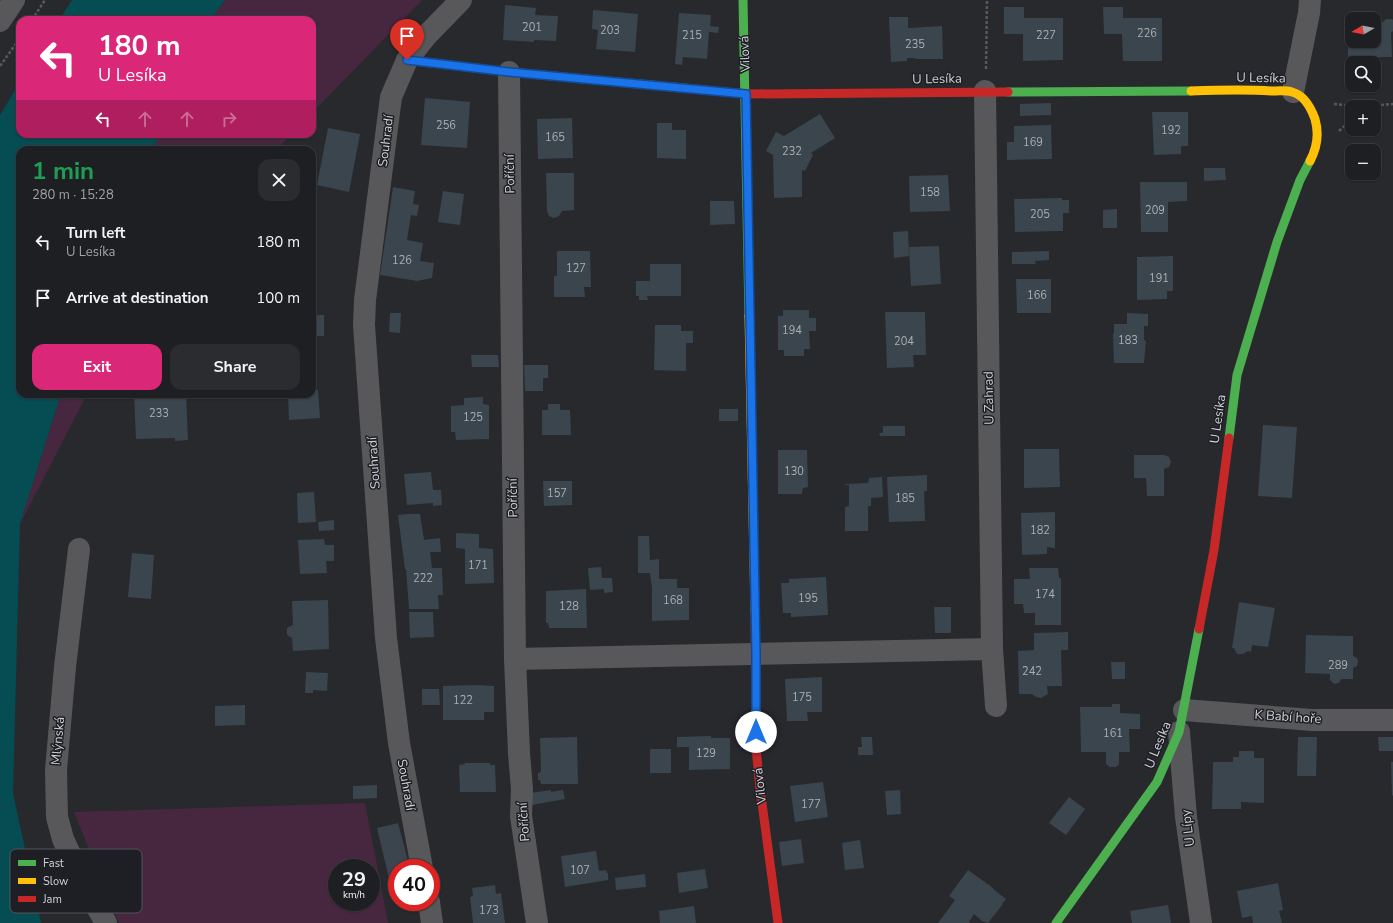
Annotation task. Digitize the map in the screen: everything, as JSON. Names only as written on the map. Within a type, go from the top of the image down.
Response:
[{"type":"street","points":[[0,21],[14,0]]},
{"type":"street","points":[[407,60],[461,0]]},
{"type":"street","name":"Vilová","points":[[743,0],[756,654],[756,748],[778,923]]},
{"type":"street","points":[[1300,96],[1310,0]]},
{"type":"street","name":"U Lesíka","points":[[407,60],[509,72],[746,94],[1261,90],[1300,96],[1313,114],[1316,124],[1317,140],[1315,152],[1300,180],[1277,242],[1237,375],[1214,550],[1179,732],[1157,782],[1056,923]]},
{"type":"street","name":"Souhradí","points":[[407,60],[391,97],[365,300],[364,325],[387,645],[399,743],[420,859]]},
{"type":"street","name":"Poříční","points":[[509,72],[515,659],[522,789],[522,816],[537,923]]},
{"type":"street","name":"U Zahrad","points":[[985,91],[992,649],[996,706]]},
{"type":"street","name":"Mlýnská","points":[[68,849],[57,818],[56,770],[65,667],[79,549]]},
{"type":"street","points":[[515,659],[992,649]]},
{"type":"street","name":"K Babí hoře","points":[[1184,710],[1312,720],[1393,720]]},
{"type":"street","name":"U Lípy","points":[[1179,732],[1186,817],[1201,923]]},
{"type":"street","points":[[430,911],[432,923]]},
{"type":"street","name":"Mlýnská","points":[[100,913],[106,923]]},
{"type":"path","points":[[35,16],[45,0]]},
{"type":"path","points":[[985,91],[987,0]]},
{"type":"path","points":[[0,66],[16,44]]},
{"type":"path","points":[[1300,96],[1345,104]]},
{"type":"path","points":[[1381,105],[1393,104]]},
{"type":"shaded area","points":[[225,0],[422,0],[316,109],[316,16],[213,16]]},
{"type":"shaded area","points":[[158,138],[288,138],[280,146],[154,146]]},
{"type":"shaded area","points":[[60,398],[85,398],[20,524]]},
{"type":"shaded area","points":[[365,803],[376,859],[328,859],[328,911],[380,911],[380,881],[388,923],[119,923],[115,913],[142,913],[142,849],[89,849],[74,812]]},
{"type":"water","points":[[72,0],[225,0],[213,16],[62,16]]},
{"type":"water","points":[[16,89],[16,138],[158,138],[154,146],[16,146],[16,398],[60,398],[20,524],[13,793],[25,849],[10,849],[10,913],[39,913],[41,923],[0,923],[0,115]]},
{"type":"building","points":[[505,5],[536,8],[535,15],[558,16],[556,41],[534,40],[534,42],[503,40]]},
{"type":"building","points":[[1004,7],[1024,7],[1024,18],[1063,18],[1063,60],[1023,61],[1023,34],[1004,34]]},
{"type":"building","points":[[1103,7],[1123,7],[1123,18],[1162,18],[1162,61],[1123,61],[1122,34],[1104,34]]},
{"type":"building","points":[[593,10],[638,14],[635,52],[596,49],[598,30],[592,29]]},
{"type":"building","points":[[679,13],[711,15],[710,26],[719,27],[718,33],[709,32],[707,59],[683,57],[682,65],[675,64]]},
{"type":"building","points":[[889,17],[908,17],[908,28],[942,26],[943,59],[907,58],[907,61],[891,62]]},
{"type":"building","points":[[1386,19],[1393,20],[1393,31],[1391,33],[1392,57],[1348,56],[1348,48],[1381,48],[1381,22]]},
{"type":"building","points":[[425,98],[470,102],[467,148],[421,145]]},
{"type":"building","points":[[1051,103],[1051,115],[1020,116],[1020,104]]},
{"type":"building","points":[[1152,112],[1188,112],[1188,146],[1181,146],[1181,154],[1154,155]]},
{"type":"building","points":[[820,114],[835,138],[811,153],[813,155],[805,171],[802,170],[802,197],[774,198],[773,155],[766,151],[776,132],[784,136]]},
{"type":"building","points":[[572,118],[573,158],[538,159],[537,119]]},
{"type":"building","points":[[657,123],[672,123],[672,130],[686,130],[686,159],[657,158]]},
{"type":"building","points":[[1051,125],[1052,159],[1007,160],[1007,142],[1014,142],[1014,126]]},
{"type":"building","points":[[328,128],[360,134],[349,192],[317,185]]},
{"type":"building","points":[[1204,168],[1225,168],[1226,180],[1204,181]]},
{"type":"building","points":[[546,173],[574,173],[574,210],[562,211],[559,216],[554,218],[549,216],[547,211]]},
{"type":"building","points":[[948,175],[950,211],[910,212],[909,176]]},
{"type":"building","points":[[1140,182],[1187,182],[1187,201],[1168,202],[1168,232],[1141,232]]},
{"type":"building","points":[[393,187],[415,191],[413,204],[419,205],[417,216],[411,215],[407,240],[423,243],[420,261],[434,263],[432,278],[417,281],[380,275]]},
{"type":"building","points":[[443,191],[464,194],[460,225],[438,222]]},
{"type":"building","points":[[1062,198],[1062,200],[1069,200],[1069,213],[1063,213],[1063,231],[1015,232],[1014,199]]},
{"type":"building","points":[[710,201],[734,201],[735,224],[710,225]]},
{"type":"building","points":[[1117,209],[1117,228],[1103,228],[1103,210]]},
{"type":"building","points":[[908,231],[909,256],[894,258],[893,232]]},
{"type":"building","points":[[939,246],[941,284],[911,286],[909,247]]},
{"type":"building","points":[[557,251],[590,251],[591,287],[584,287],[585,297],[554,297],[554,276],[557,276]]},
{"type":"building","points":[[1049,251],[1049,260],[1035,261],[1036,264],[1012,264],[1012,252]]},
{"type":"building","points":[[1173,256],[1173,291],[1167,291],[1167,299],[1137,300],[1137,257]]},
{"type":"building","points":[[650,264],[681,264],[681,296],[647,296],[648,300],[639,300],[639,296],[636,296],[636,281],[650,281]]},
{"type":"building","points":[[1016,279],[1051,279],[1051,313],[1017,313]]},
{"type":"building","points":[[783,310],[809,310],[809,318],[816,318],[816,331],[809,331],[810,349],[804,349],[804,356],[784,356],[784,350],[778,350],[778,316],[783,316]]},
{"type":"building","points":[[885,312],[925,312],[926,355],[913,355],[914,367],[887,368]]},
{"type":"building","points":[[390,313],[401,313],[400,333],[389,332]]},
{"type":"building","points":[[1127,313],[1148,314],[1148,326],[1144,326],[1144,340],[1146,341],[1144,363],[1114,363],[1114,324],[1127,324]]},
{"type":"building","points":[[316,315],[324,315],[324,336],[317,336],[317,357]]},
{"type":"building","points":[[655,325],[681,325],[681,331],[693,331],[693,343],[686,343],[686,371],[654,370]]},
{"type":"building","points":[[471,355],[498,355],[499,367],[472,367]]},
{"type":"building","points":[[524,365],[548,365],[548,378],[543,378],[543,391],[525,391]]},
{"type":"building","points":[[316,390],[318,390],[320,418],[289,420],[288,398],[316,398]]},
{"type":"building","points":[[483,397],[483,404],[489,405],[489,439],[456,440],[455,432],[451,432],[451,406],[464,405],[464,398]]},
{"type":"building","points":[[134,398],[186,398],[188,440],[175,441],[175,438],[136,439]]},
{"type":"building","points":[[548,404],[560,404],[560,410],[570,410],[571,435],[542,435],[542,410],[548,410]]},
{"type":"building","points":[[719,409],[738,409],[738,421],[719,421]]},
{"type":"building","points":[[1263,425],[1297,427],[1292,498],[1258,496]]},
{"type":"building","points":[[883,426],[905,426],[905,436],[880,436],[879,433],[883,433]]},
{"type":"building","points":[[1024,449],[1059,449],[1060,487],[1024,488]]},
{"type":"building","points":[[778,450],[807,450],[808,487],[803,488],[802,494],[778,494]]},
{"type":"building","points":[[1134,455],[1164,455],[1169,457],[1171,462],[1169,467],[1164,469],[1164,496],[1147,496],[1146,478],[1134,478]]},
{"type":"building","points":[[431,472],[433,490],[441,490],[442,505],[433,506],[433,503],[407,505],[404,474]]},
{"type":"building","points":[[927,475],[927,491],[924,491],[925,521],[889,522],[887,477]]},
{"type":"building","points":[[882,477],[883,497],[871,498],[871,506],[868,506],[868,531],[845,531],[845,507],[849,506],[849,485],[845,484],[868,483],[869,478]]},
{"type":"building","points":[[543,481],[572,481],[572,505],[544,506]]},
{"type":"building","points":[[314,492],[316,522],[298,523],[297,493]]},
{"type":"building","points":[[1055,512],[1055,548],[1047,547],[1047,554],[1022,555],[1021,513]]},
{"type":"building","points":[[420,514],[424,540],[440,538],[441,552],[430,552],[432,568],[442,568],[443,595],[438,595],[439,609],[409,609],[406,569],[398,515]]},
{"type":"building","points":[[334,520],[334,530],[319,531],[318,522]]},
{"type":"building","points":[[456,533],[479,534],[479,548],[493,549],[494,583],[465,584],[465,549],[456,548]]},
{"type":"building","points":[[638,536],[649,536],[650,560],[659,559],[659,579],[677,579],[677,588],[689,588],[689,620],[652,621],[652,588],[650,573],[638,573]]},
{"type":"building","points":[[324,539],[325,545],[334,545],[334,561],[326,561],[327,573],[300,574],[298,540]]},
{"type":"building","points":[[132,553],[154,555],[151,599],[128,597]]},
{"type":"building","points":[[601,567],[602,578],[612,578],[613,592],[604,593],[604,589],[590,590],[588,568]]},
{"type":"building","points":[[1029,568],[1058,568],[1059,578],[1061,578],[1061,625],[1035,625],[1035,613],[1024,613],[1023,604],[1014,604],[1014,579],[1030,579]]},
{"type":"building","points":[[826,577],[828,615],[791,617],[791,613],[783,613],[781,583],[789,583],[789,579]]},
{"type":"building","points":[[586,589],[587,628],[549,628],[548,623],[546,623],[546,591]]},
{"type":"building","points":[[328,600],[329,649],[293,651],[292,638],[287,635],[287,628],[293,625],[292,601]]},
{"type":"building","points":[[1239,602],[1275,608],[1268,647],[1252,645],[1251,652],[1248,651],[1243,654],[1237,654],[1234,648],[1232,648]]},
{"type":"building","points":[[934,607],[951,607],[951,633],[935,633]]},
{"type":"building","points":[[409,612],[433,612],[434,637],[410,638]]},
{"type":"building","points":[[1068,632],[1068,650],[1061,650],[1062,686],[1047,686],[1048,694],[1041,698],[1032,694],[1019,694],[1018,651],[1034,650],[1034,633]]},
{"type":"building","points":[[1306,635],[1353,636],[1353,656],[1357,658],[1358,662],[1357,666],[1353,668],[1353,679],[1341,679],[1339,683],[1334,684],[1330,680],[1330,674],[1305,673]]},
{"type":"building","points":[[1111,662],[1125,662],[1125,679],[1112,679]]},
{"type":"building","points":[[306,672],[328,673],[327,691],[313,690],[313,693],[305,693]]},
{"type":"building","points":[[822,677],[822,712],[807,712],[808,721],[787,721],[785,679]]},
{"type":"building","points":[[443,686],[494,686],[494,712],[484,712],[484,720],[443,720]]},
{"type":"building","points":[[422,689],[439,689],[440,705],[422,705]]},
{"type":"building","points":[[1112,704],[1120,704],[1120,713],[1140,714],[1140,729],[1129,729],[1130,752],[1119,752],[1119,764],[1116,767],[1110,767],[1106,764],[1106,752],[1081,752],[1080,707],[1112,707]]},
{"type":"building","points":[[245,705],[245,725],[215,726],[215,706]]},
{"type":"building","points":[[711,736],[711,738],[730,738],[730,769],[689,770],[689,747],[677,747],[677,737]]},
{"type":"building","points":[[577,737],[578,784],[541,784],[540,780],[538,780],[538,773],[540,773],[541,770],[540,738]]},
{"type":"building","points":[[861,737],[872,737],[873,755],[858,755],[858,747],[862,747]]},
{"type":"building","points":[[1298,737],[1317,737],[1316,776],[1297,776]]},
{"type":"building","points":[[1378,737],[1393,737],[1393,751],[1379,751]]},
{"type":"building","points":[[650,749],[671,749],[671,773],[650,773]]},
{"type":"building","points":[[1239,751],[1254,751],[1254,758],[1264,758],[1264,803],[1241,802],[1241,809],[1212,809],[1213,762],[1233,762],[1233,757],[1239,757]]},
{"type":"building","points":[[1391,762],[1393,762],[1392,796]]},
{"type":"building","points":[[465,763],[490,763],[490,765],[495,765],[496,792],[460,792],[459,765]]},
{"type":"building","points":[[823,782],[828,817],[795,822],[790,786]]},
{"type":"building","points":[[377,785],[377,798],[353,799],[353,786]]},
{"type":"building","points":[[551,790],[551,792],[563,790],[565,799],[532,805],[530,793]]},
{"type":"building","points":[[900,790],[901,814],[887,815],[885,791]]},
{"type":"building","points":[[1069,797],[1085,809],[1066,835],[1049,823]]},
{"type":"building","points":[[398,823],[408,859],[388,859],[388,874],[377,828]]},
{"type":"building","points":[[801,839],[804,863],[782,866],[779,842]]},
{"type":"building","points":[[860,840],[864,868],[845,870],[842,843]]},
{"type":"building","points":[[596,851],[599,871],[606,870],[608,873],[608,880],[565,887],[561,856]]},
{"type":"building","points":[[705,869],[708,888],[679,893],[677,873]]},
{"type":"building","points":[[968,870],[1006,899],[988,923],[982,921],[974,914],[969,922],[970,923],[938,923],[955,900],[949,896]]},
{"type":"building","points":[[645,874],[646,887],[616,890],[615,878]]},
{"type":"building","points":[[1278,883],[1283,910],[1279,911],[1282,923],[1253,923],[1252,916],[1242,918],[1237,891]]},
{"type":"building","points":[[495,885],[496,894],[501,893],[505,923],[473,923],[470,897],[473,896],[472,888]]},
{"type":"building","points":[[1168,905],[1171,923],[1132,923],[1130,911]]},
{"type":"building","points":[[694,906],[696,923],[660,923],[659,911]]},
{"type":"traffic: fast","points":[[743,0],[749,316]]},
{"type":"traffic: fast","points":[[407,60],[509,72],[705,90]]},
{"type":"traffic: fast","points":[[1008,92],[1191,91]]},
{"type":"traffic: fast","points":[[1229,438],[1237,375],[1277,242],[1300,180],[1310,161]]},
{"type":"traffic: fast","points":[[1056,923],[1157,782],[1179,732],[1199,629]]},
{"type":"traffic: slow","points":[[1191,91],[1290,91],[1300,96],[1309,106],[1315,119],[1317,130],[1317,140],[1310,161]]},
{"type":"traffic: slow","points":[[749,316],[755,612]]},
{"type":"traffic: jam","points":[[705,90],[746,94],[1008,92]]},
{"type":"traffic: jam","points":[[1199,629],[1214,550],[1229,438]]},
{"type":"traffic: jam","points":[[755,612],[756,748],[778,923]]},
{"type":"route","points":[[407,60],[509,72],[746,94],[756,654],[756,732]]}]
